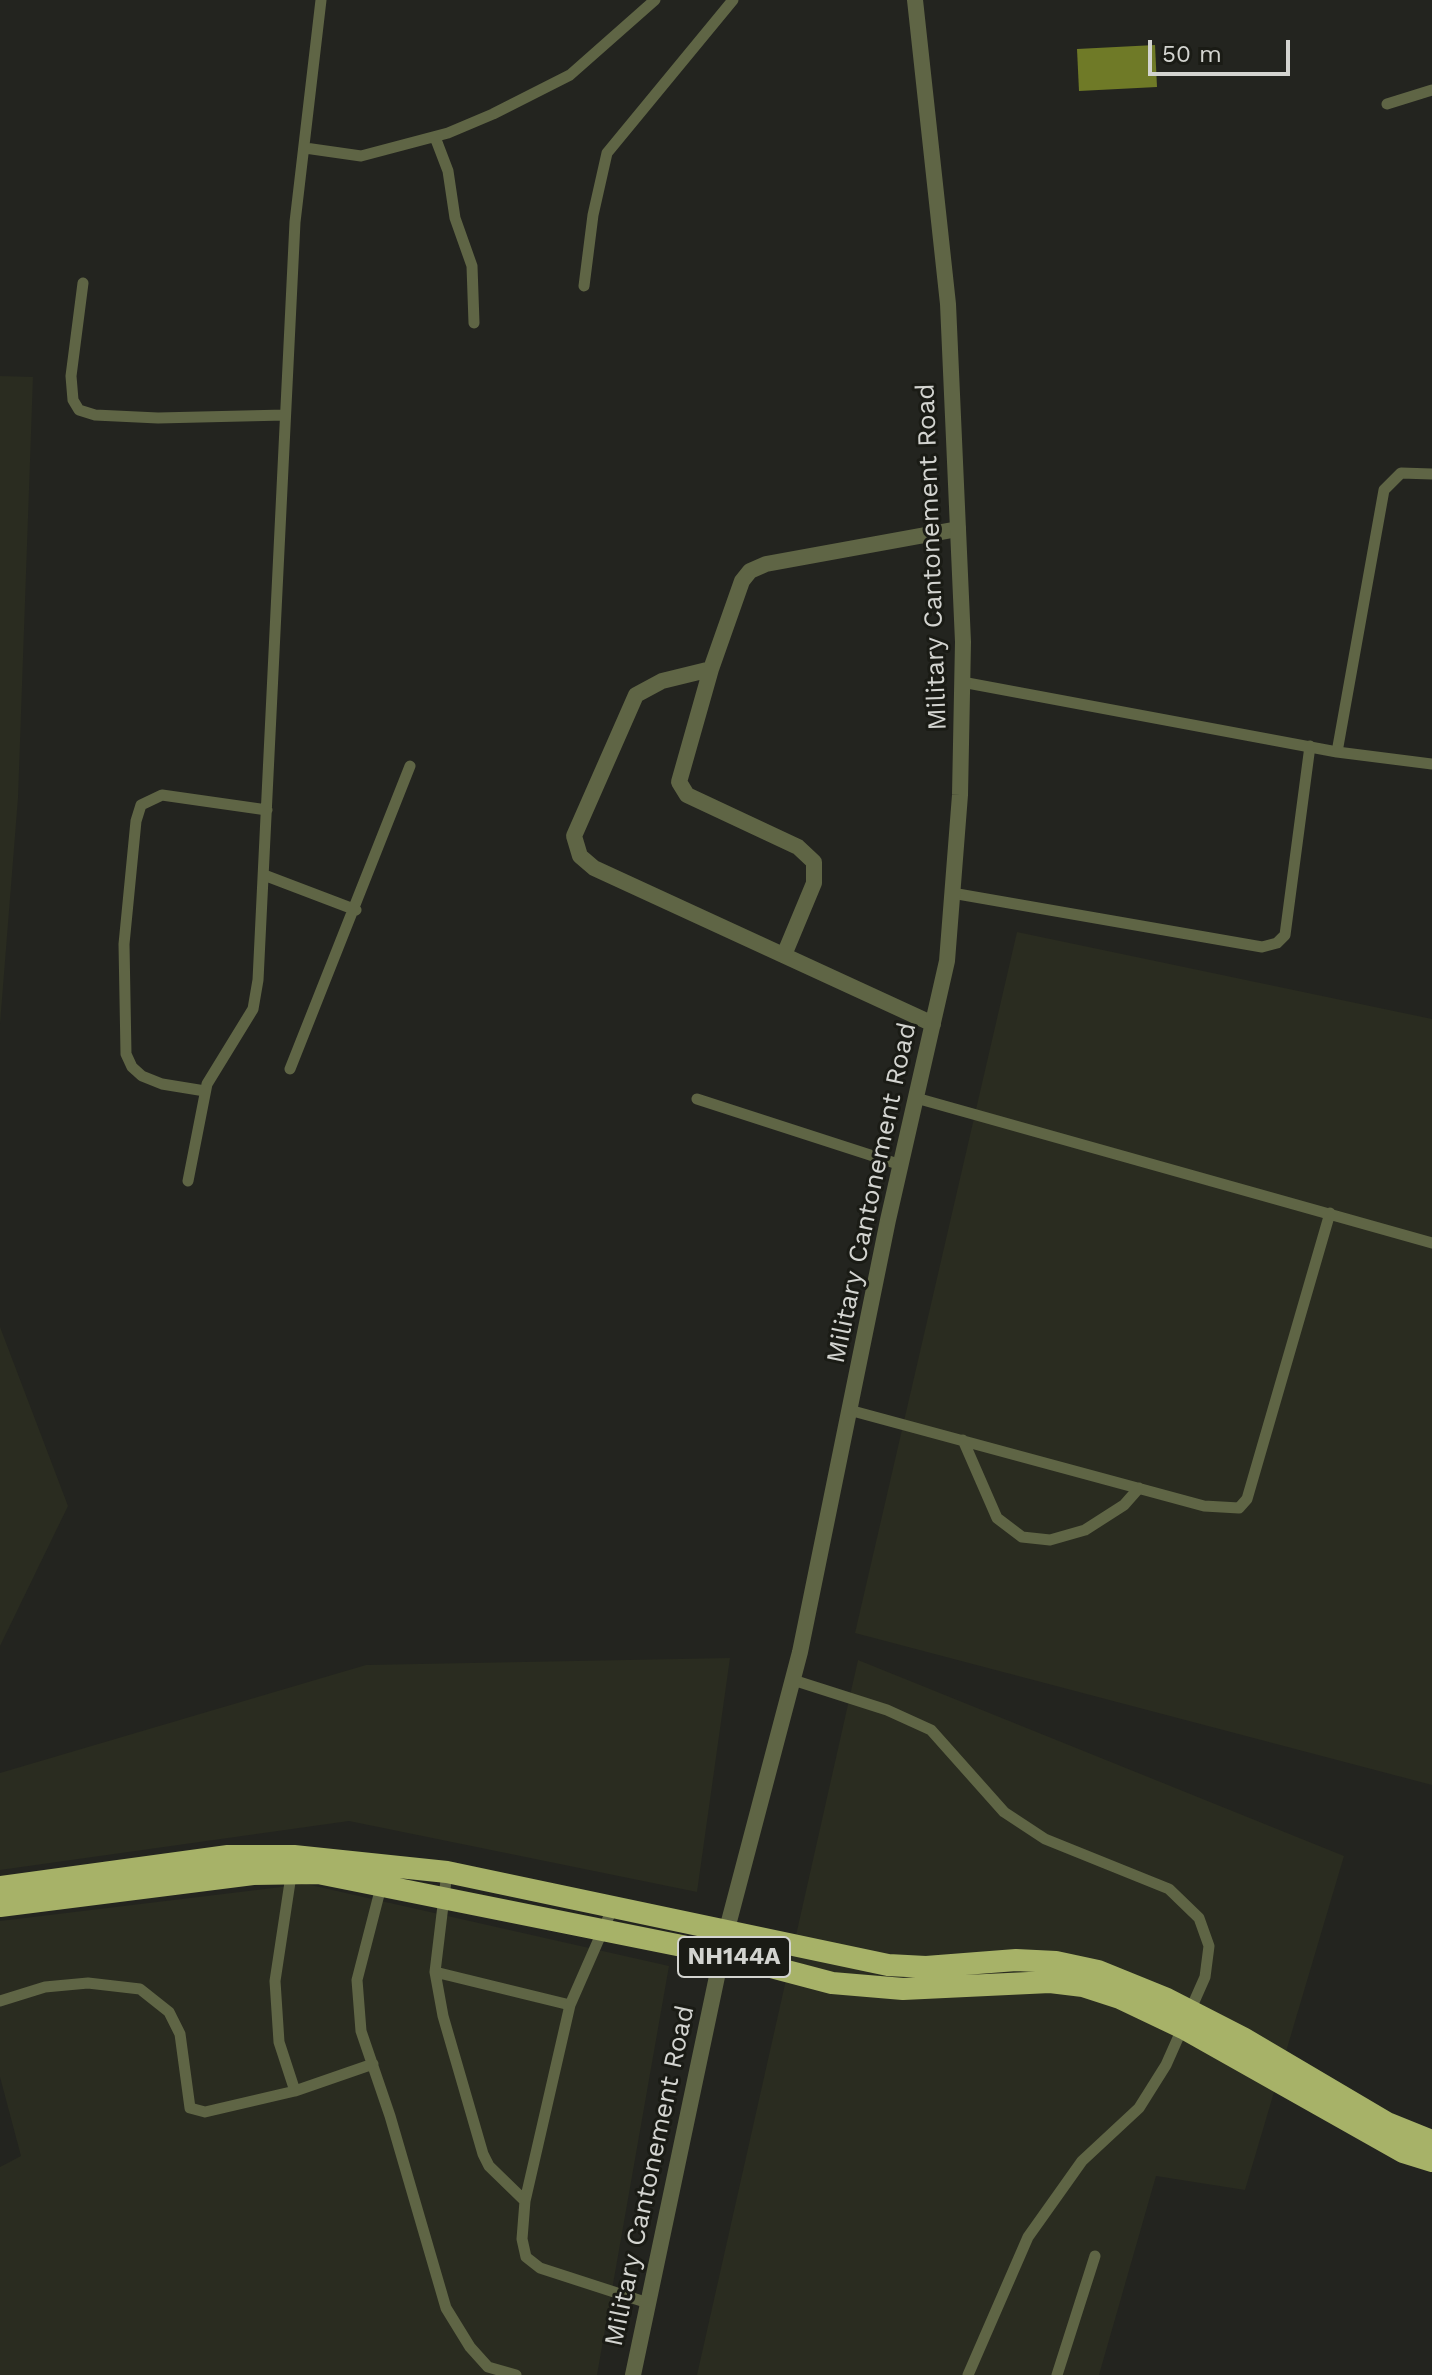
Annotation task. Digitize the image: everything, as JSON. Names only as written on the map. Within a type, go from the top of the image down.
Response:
[{"type":"highway","name":"NH144A","points":[[0,1887],[228,1856],[384,1875],[447,1872],[888,1965],[926,1967],[1016,1960],[1056,1962],[1098,1971],[1387,2123],[1432,2141]]},
{"type":"highway","name":"NH144A","points":[[0,1906],[293,1864]]},
{"type":"highway","name":"NH144A","points":[[384,1875],[444,1896],[722,1954],[832,1983],[867,1988],[1050,1982],[1083,1986],[1187,2020],[1403,2152],[1432,2161]]},
{"type":"street","name":"Military Cantonement Road","points":[[633,2375],[727,1929],[793,1680],[947,961],[960,795],[962,682],[958,529],[948,304],[915,0]]},
{"type":"street","points":[[784,955],[814,883],[814,862],[798,847],[687,795],[679,782],[711,669],[742,581],[755,568],[958,529]]},
{"type":"street","points":[[711,669],[662,681],[636,695],[574,836],[580,856],[594,868],[933,1024]]},
{"type":"lane","points":[[188,1181],[205,1091],[253,1009],[264,875],[295,222],[321,0]]},
{"type":"lane","points":[[305,148],[361,156],[435,137],[493,114],[570,75],[655,0]]},
{"type":"lane","points":[[584,286],[593,215],[607,153],[733,0]]},
{"type":"lane","points":[[1387,104],[1432,90]]},
{"type":"lane","points":[[435,137],[448,171],[455,218],[472,266],[474,323]]},
{"type":"lane","points":[[83,283],[71,376],[73,400],[79,410],[95,415],[158,418],[285,415]]},
{"type":"lane","points":[[1337,752],[1384,490],[1401,473],[1432,474]]},
{"type":"lane","points":[[962,682],[1337,752],[1432,764]]},
{"type":"lane","points":[[952,893],[1262,947],[1277,943],[1285,935],[1310,746]]},
{"type":"lane","points":[[290,1069],[356,910],[410,766]]},
{"type":"lane","points":[[205,1091],[162,1084],[142,1076],[132,1067],[126,1054],[124,944],[136,821],[141,805],[162,795],[267,810]]},
{"type":"lane","points":[[264,875],[356,910]]},
{"type":"lane","points":[[916,1098],[1432,1243]]},
{"type":"lane","points":[[697,1099],[901,1165]]},
{"type":"lane","points":[[849,1410],[1204,1506],[1234,1510],[1245,1503],[1330,1213]]},
{"type":"lane","points":[[963,1440],[997,1518],[1022,1537],[1050,1540],[1085,1530],[1124,1505],[1139,1488]]},
{"type":"lane","points":[[793,1680],[887,1710],[931,1730],[1004,1812],[1045,1839],[1169,1889],[1199,1918],[1209,1946],[1210,1959],[1166,2065],[1139,2108],[1082,2161],[1028,2237],[968,2375]]},
{"type":"lane","points":[[293,1864],[275,1992],[279,2042],[295,2091]]},
{"type":"lane","points":[[447,1872],[435,1972],[443,2016],[483,2154],[489,2166],[525,2201]]},
{"type":"lane","points":[[384,1875],[357,1980],[361,2031],[437,2285],[458,2330],[488,2371],[516,2375]]},
{"type":"lane","points":[[613,1907],[570,2005],[525,2201],[523,2252],[540,2268],[648,2303]]},
{"type":"lane","points":[[435,1972],[570,2005]]},
{"type":"lane","points":[[0,2001],[45,1987],[88,1983],[140,1989],[169,2012],[180,2034],[190,2108],[205,2112],[295,2091],[373,2064]]},
{"type":"lane","points":[[1057,2375],[1095,2256]]},
{"type":"shaded area","points":[[1155,45],[1157,87],[1079,91],[1077,49]]},
{"type":"shaded area","points":[[0,376],[33,377],[18,798],[0,1024]]},
{"type":"shaded area","points":[[1017,932],[1432,1019],[1432,1785],[855,1633]]},
{"type":"shaded area","points":[[0,1327],[68,1506],[0,1646]]},
{"type":"shaded area","points":[[730,1658],[697,1892],[349,1821],[0,1870],[0,1773],[366,1665]]},
{"type":"shaded area","points":[[858,1660],[1344,1856],[1245,2190],[1156,2176],[1099,2375],[697,2375]]},
{"type":"shaded area","points":[[306,1884],[669,1966],[597,2375],[0,2375],[0,2167],[21,2156],[0,2077],[0,1921]]}]
